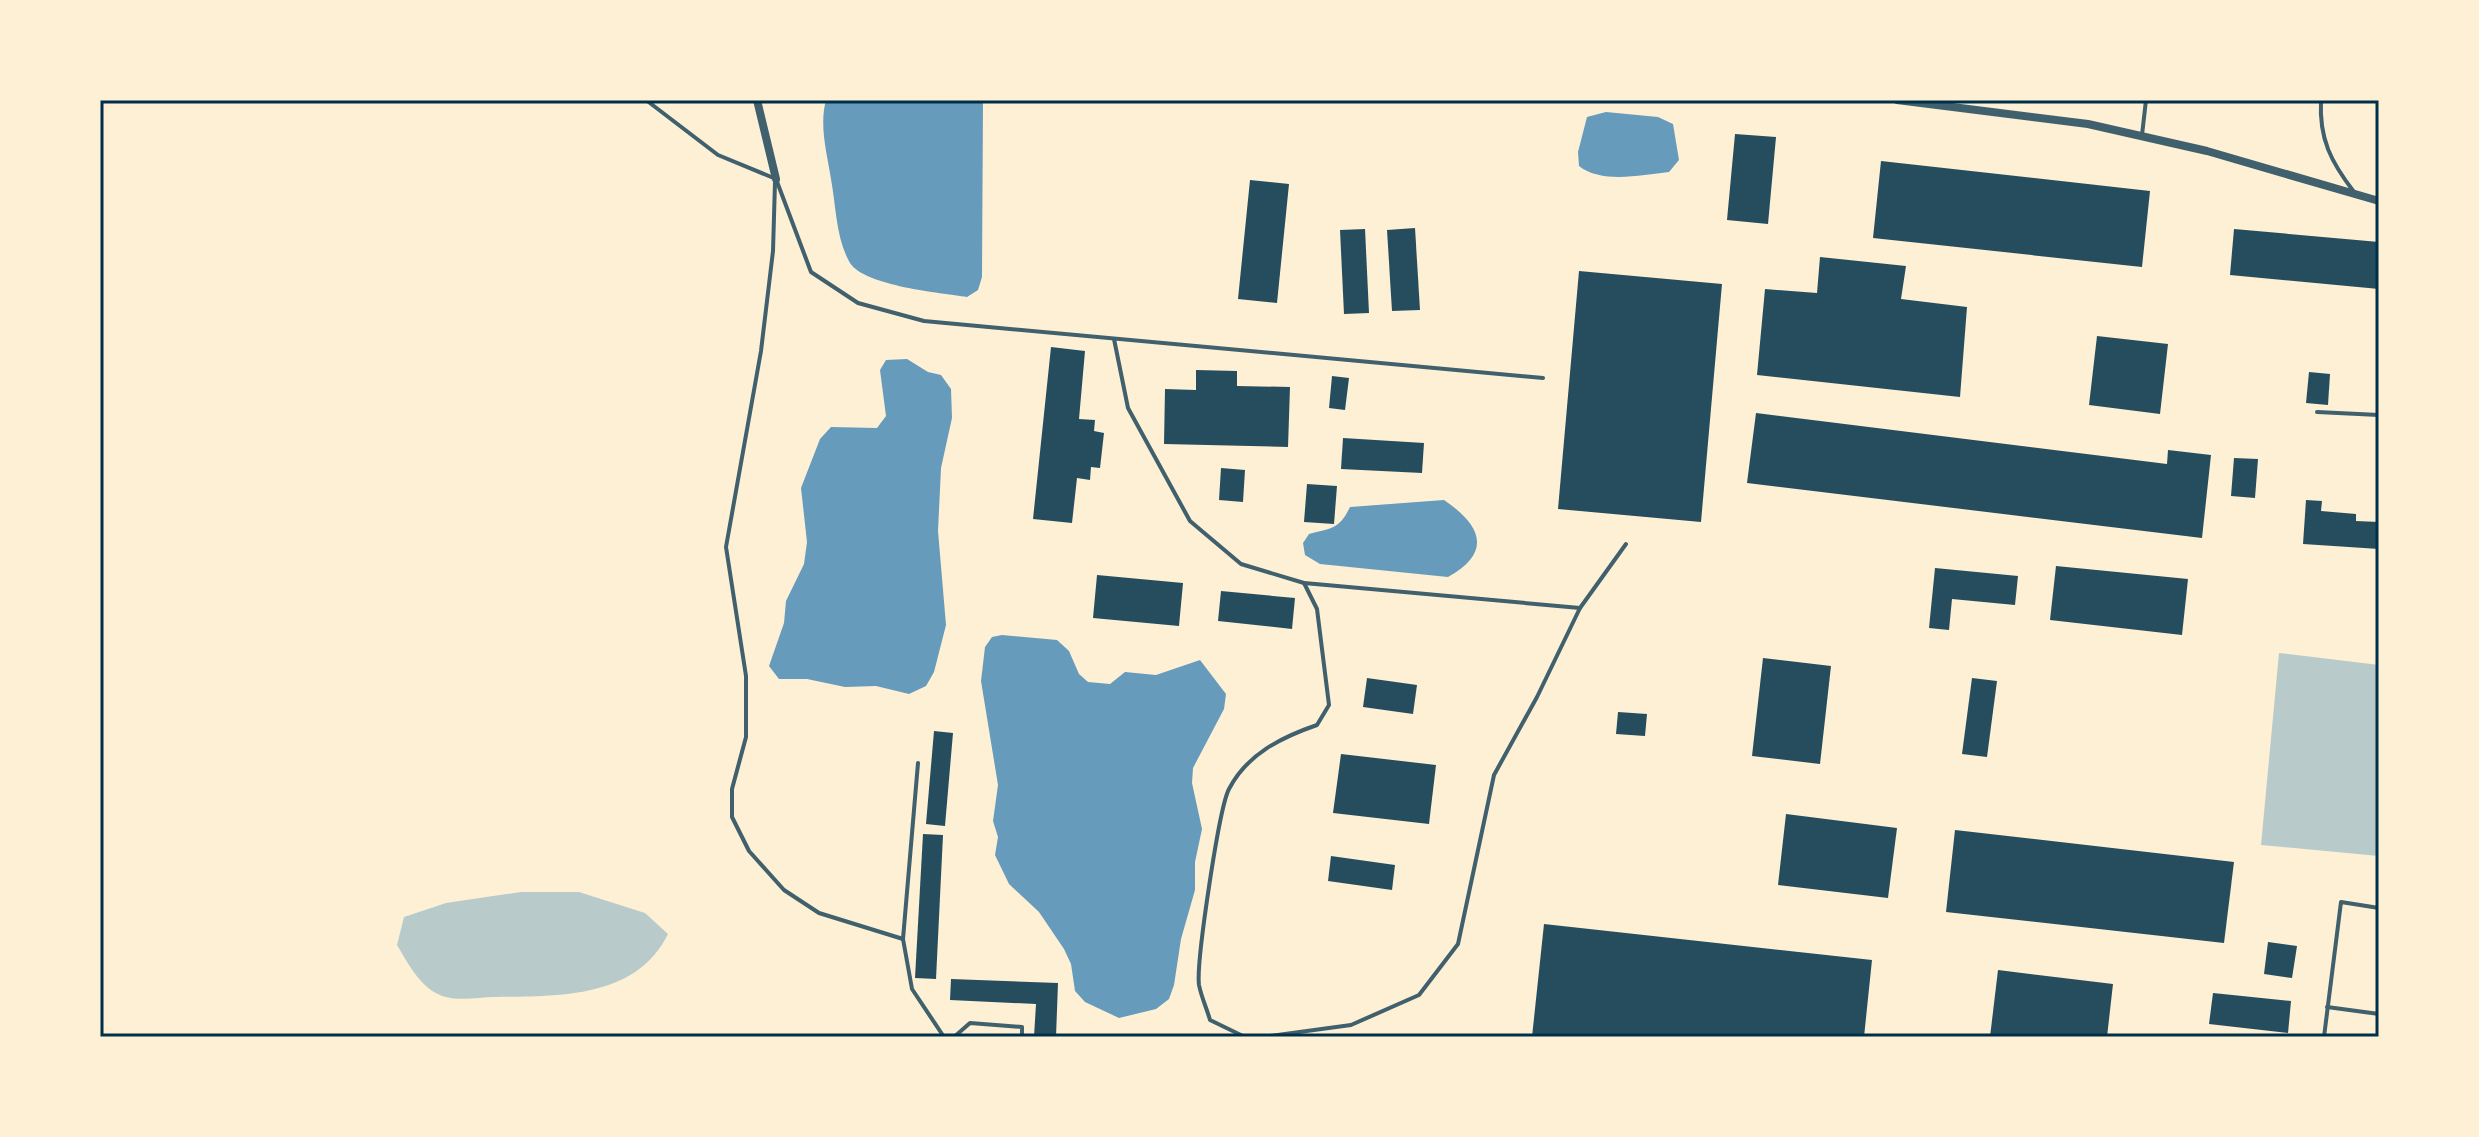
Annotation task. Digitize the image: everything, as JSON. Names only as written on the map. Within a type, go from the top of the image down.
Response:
[{"type":"street","points":[[757,100],[776,179]]},
{"type":"street","points":[[1897,100],[2088,124],[2207,151],[2379,201]]},
{"type":"lane","points":[[646,100],[718,155],[776,179],[811,272],[858,303],[924,321],[1543,378]]},
{"type":"lane","points":[[2142,137],[2146,100]]},
{"type":"lane","points":[[2321,100],[2320,129],[2332,163],[2357,195]]},
{"type":"lane","points":[[776,179],[773,251],[761,351],[726,547],[746,676],[746,737],[732,789],[732,817],[749,851],[784,890],[819,913],[863,923],[903,939]]},
{"type":"lane","points":[[1114,339],[1128,408],[1190,521],[1241,564],[1304,583],[1580,608]]},
{"type":"lane","points":[[2317,412],[2379,415]]},
{"type":"lane","points":[[1263,1037],[1351,1025],[1419,995],[1458,944],[1494,775],[1537,697],[1580,608],[1626,544]]},
{"type":"lane","points":[[1245,1037],[1210,1020],[1199,984],[1212,876],[1228,790],[1249,762],[1285,736],[1317,725],[1329,705],[1317,609],[1304,583]]},
{"type":"lane","points":[[918,763],[903,939],[912,989],[944,1037]]},
{"type":"lane","points":[[2324,1037],[2341,902],[2379,908]]},
{"type":"lane","points":[[2327,1007],[2379,1014]]},
{"type":"lane","points":[[954,1037],[970,1023],[1022,1027],[1022,1037]]},
{"type":"shaded area","points":[[2279,653],[2379,665],[2379,856],[2261,845]]},
{"type":"shaded area","points":[[521,892],[579,892],[645,913],[668,934],[654,955],[636,971],[616,982],[593,990],[544,996],[464,999],[437,994],[411,969],[397,945],[404,917],[446,903]]},
{"type":"water","points":[[826,100],[983,100],[982,277],[978,290],[967,297],[904,287],[871,277],[850,263],[839,233],[823,130]]},
{"type":"water","points":[[1606,112],[1658,117],[1673,124],[1679,160],[1669,172],[1610,177],[1588,172],[1579,166],[1578,152],[1587,117]]},
{"type":"water","points":[[907,359],[928,372],[941,375],[951,389],[952,418],[941,468],[938,531],[946,625],[934,672],[926,686],[909,694],[876,686],[845,687],[807,679],[779,679],[769,666],[784,623],[786,601],[804,564],[807,542],[801,488],[820,439],[831,427],[877,428],[886,416],[880,370],[886,360]]},
{"type":"water","points":[[1444,500],[1467,519],[1477,538],[1472,558],[1448,577],[1320,564],[1305,555],[1303,543],[1309,534],[1338,524],[1350,507]]},
{"type":"water","points":[[1002,635],[1057,640],[1069,651],[1079,674],[1088,682],[1110,684],[1125,672],[1156,675],[1200,660],[1226,694],[1224,709],[1193,768],[1192,783],[1202,829],[1195,862],[1195,890],[1181,939],[1174,985],[1169,999],[1156,1009],[1119,1018],[1085,1002],[1075,991],[1071,964],[1064,949],[1039,912],[1009,884],[995,855],[998,837],[993,821],[998,785],[981,681],[985,647],[992,637]]},
{"type":"building","points":[[1735,134],[1776,137],[1768,224],[1727,220]]},
{"type":"building","points":[[1881,161],[2150,191],[2142,267],[1873,238]]},
{"type":"building","points":[[1250,180],[1289,184],[1277,303],[1238,299]]},
{"type":"building","points":[[1415,228],[1420,310],[1392,311],[1387,230]]},
{"type":"building","points":[[1365,229],[1369,313],[1344,314],[1340,230]]},
{"type":"building","points":[[2234,229],[2379,242],[2379,289],[2230,275]]},
{"type":"building","points":[[1820,257],[1906,266],[1901,299],[1967,307],[1960,397],[1757,375],[1765,289],[1817,293]]},
{"type":"building","points":[[1579,271],[1722,284],[1701,522],[1558,509]]},
{"type":"building","points":[[2097,336],[2168,344],[2160,414],[2089,405]]},
{"type":"building","points":[[1051,347],[1085,351],[1079,419],[1095,420],[1094,431],[1104,433],[1100,468],[1091,467],[1090,480],[1077,478],[1072,523],[1033,519]]},
{"type":"building","points":[[1196,370],[1237,371],[1237,386],[1290,387],[1288,447],[1164,444],[1165,389],[1196,390]]},
{"type":"building","points":[[2309,372],[2330,374],[2328,405],[2306,403]]},
{"type":"building","points":[[1332,376],[1349,378],[1345,410],[1329,408]]},
{"type":"building","points":[[1756,413],[2167,464],[2168,450],[2211,455],[2202,538],[1747,483]]},
{"type":"building","points":[[1343,438],[1424,443],[1422,473],[1341,469]]},
{"type":"building","points":[[2234,458],[2258,459],[2255,498],[2231,496]]},
{"type":"building","points":[[1221,468],[1245,470],[1243,502],[1219,500]]},
{"type":"building","points":[[1307,484],[1337,486],[1334,524],[1304,522]]},
{"type":"building","points":[[2306,500],[2322,501],[2321,511],[2356,514],[2356,521],[2379,522],[2379,549],[2303,544]]},
{"type":"building","points":[[2056,566],[2188,579],[2182,635],[2050,620]]},
{"type":"building","points":[[1935,568],[2018,576],[2015,605],[1952,599],[1949,630],[1929,628]]},
{"type":"building","points":[[1097,575],[1183,583],[1179,626],[1093,618]]},
{"type":"building","points":[[1221,591],[1295,598],[1292,629],[1218,621]]},
{"type":"building","points":[[1763,658],[1831,666],[1820,764],[1752,756]]},
{"type":"building","points":[[1367,678],[1417,685],[1413,714],[1363,707]]},
{"type":"building","points":[[1972,678],[1997,681],[1987,757],[1962,754]]},
{"type":"building","points":[[1618,712],[1647,714],[1645,736],[1616,734]]},
{"type":"building","points":[[934,731],[953,733],[945,826],[926,824]]},
{"type":"building","points":[[1341,754],[1436,765],[1429,824],[1333,813]]},
{"type":"building","points":[[1786,814],[1897,828],[1888,898],[1778,885]]},
{"type":"building","points":[[1955,830],[2234,862],[2224,943],[1946,912]]},
{"type":"building","points":[[923,834],[943,835],[936,979],[915,978]]},
{"type":"building","points":[[1331,856],[1395,865],[1392,890],[1328,881]]},
{"type":"building","points":[[1544,924],[1872,960],[1864,1037],[1532,1037]]},
{"type":"building","points":[[2268,942],[2297,946],[2292,978],[2264,974]]},
{"type":"building","points":[[1998,970],[2113,984],[2107,1037],[1990,1037]]},
{"type":"building","points":[[951,979],[1058,983],[1056,1037],[1034,1037],[1036,1004],[950,1000]]},
{"type":"building","points":[[2213,993],[2291,1001],[2288,1033],[2209,1024]]}]
